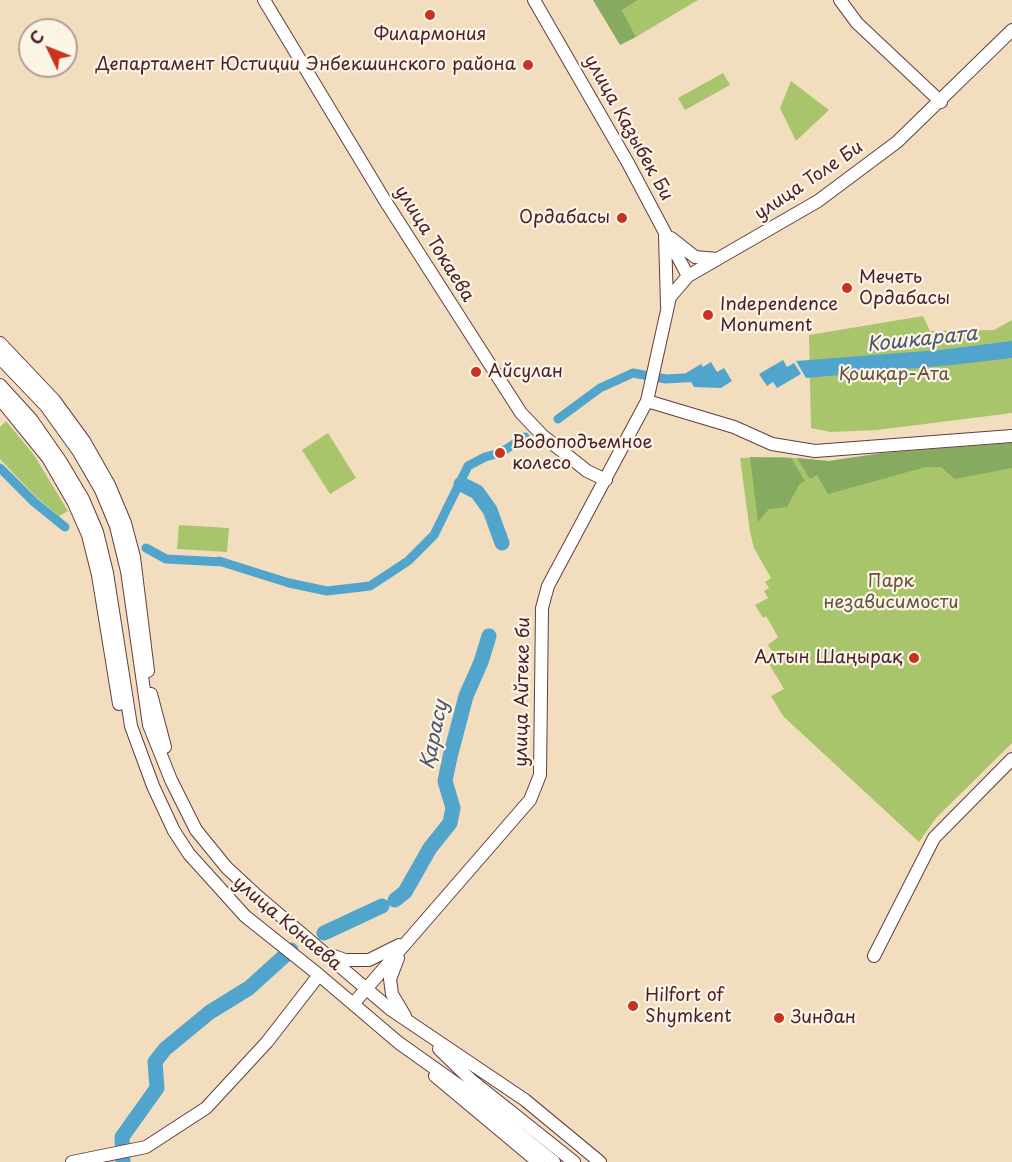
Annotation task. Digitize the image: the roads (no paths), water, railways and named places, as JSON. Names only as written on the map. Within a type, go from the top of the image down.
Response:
[{"type":"main road","name":"улица Токаева","points":[[264,0],[384,199],[520,413],[543,436],[587,471],[606,480]]},
{"type":"main road","name":"улица Казыбек Би","points":[[534,0],[622,151],[688,276]]},
{"type":"main road","points":[[840,0],[857,23],[941,102]]},
{"type":"main road","name":"улица Толе Би","points":[[941,102],[943,96],[1012,30]]},
{"type":"main road","name":"улица Толе Би","points":[[688,276],[818,201],[897,142],[1012,41]]},
{"type":"main road","points":[[665,232],[695,257],[717,260]]},
{"type":"main road","points":[[665,232],[664,284],[667,310]]},
{"type":"main road","name":"улица Айтеке би","points":[[353,1004],[530,800],[540,775],[542,608],[548,586],[648,398],[670,297],[688,276]]},
{"type":"main road","points":[[0,343],[54,400],[84,441],[110,485],[125,523],[134,557],[153,704],[166,750],[192,811],[193,826]]},
{"type":"main road","name":"улица Конаева","points":[[0,358],[33,392],[79,452],[116,526],[127,571],[146,709],[166,770],[193,826],[227,868],[319,950],[415,1028],[471,1080],[574,1162]]},
{"type":"main road","points":[[27,370],[33,392]]},
{"type":"main road","name":"улица Конаева","points":[[0,386],[31,418],[61,462],[83,499],[97,532],[108,573],[131,726],[164,810],[189,854],[216,887],[244,915],[320,975],[399,1043],[461,1087],[554,1162]]},
{"type":"main road","points":[[648,398],[734,427],[772,444],[815,452],[1012,436]]},
{"type":"main road","points":[[0,399],[48,458],[74,503],[88,536],[98,575],[118,700],[136,761],[151,795],[164,810]]},
{"type":"main road","points":[[61,462],[79,452]]},
{"type":"main road","points":[[127,571],[134,557]]},
{"type":"main road","points":[[874,956],[934,838],[1012,759]]},
{"type":"main road","points":[[148,774],[166,770]]},
{"type":"main road","points":[[319,950],[345,960],[358,962],[377,957],[406,942]]},
{"type":"main road","points":[[406,942],[393,967],[390,980],[397,1006],[415,1028]]},
{"type":"main road","points":[[72,1162],[147,1147],[206,1108],[261,1048],[320,975]]},
{"type":"main road","name":"улица Конаева","points":[[415,1028],[525,1100],[600,1162]]},
{"type":"main road","points":[[399,1043],[455,1095],[538,1162]]},
{"type":"water","points":[[1012,341],[1012,358],[952,365],[806,378],[796,361],[940,350]]},
{"type":"water","points":[[783,360],[787,367],[794,363],[801,374],[777,388],[773,382],[767,386],[759,374]]},
{"type":"water","points":[[711,362],[717,372],[724,368],[732,381],[721,388],[694,387],[686,373],[701,364],[703,367]]},
{"type":"waterway","points":[[558,419],[600,388],[633,373],[666,379],[700,377]]},
{"type":"waterway","points":[[219,561],[289,583],[327,591],[370,586],[408,561],[434,535],[468,466],[485,457],[500,453],[525,437]]},
{"type":"waterway","points":[[0,468],[34,502],[65,527]]},
{"type":"waterway","name":"Қарасу","points":[[461,484],[477,492],[490,510],[502,543]]},
{"type":"waterway","points":[[146,548],[166,559],[223,562]]},
{"type":"waterway","name":"Қарасу","points":[[395,900],[405,892],[430,848],[450,823],[453,808],[445,781],[450,757],[466,696],[481,662],[489,636]]},
{"type":"waterway","name":"Қарасу","points":[[324,933],[382,906]]},
{"type":"waterway","name":"Қарасу","points":[[123,1162],[122,1137],[157,1088],[155,1062],[165,1049],[210,1012],[249,988],[291,950]]},
{"type":"place","name":"Филармония","points":[[430,15]]},
{"type":"place","name":"Департамент Юстиции Энбекшинского района","points":[[528,65]]},
{"type":"place","name":"Ордабасы","points":[[622,218]]},
{"type":"place","name":"Мечеть Ордабасы","points":[[847,288]]},
{"type":"place","name":"Independence Monument","points":[[708,315]]},
{"type":"place","name":"Айсулан","points":[[476,372]]},
{"type":"place","name":"Водоподъемное колесо","points":[[500,453]]},
{"type":"place","name":"Алтын Шаңырақ","points":[[914,658]]},
{"type":"place","name":"Hilfort of Shymkent","points":[[633,1006]]},
{"type":"place","name":"Зиндан","points":[[779,1018]]},
{"type":"water label","name":"Кошкарата","points":[[922,340]]},
{"type":"park label","name":"Қошқар-Ата","points":[[894,375]]},
{"type":"park label","name":"Парк независимости","points":[[891,592]]}]
